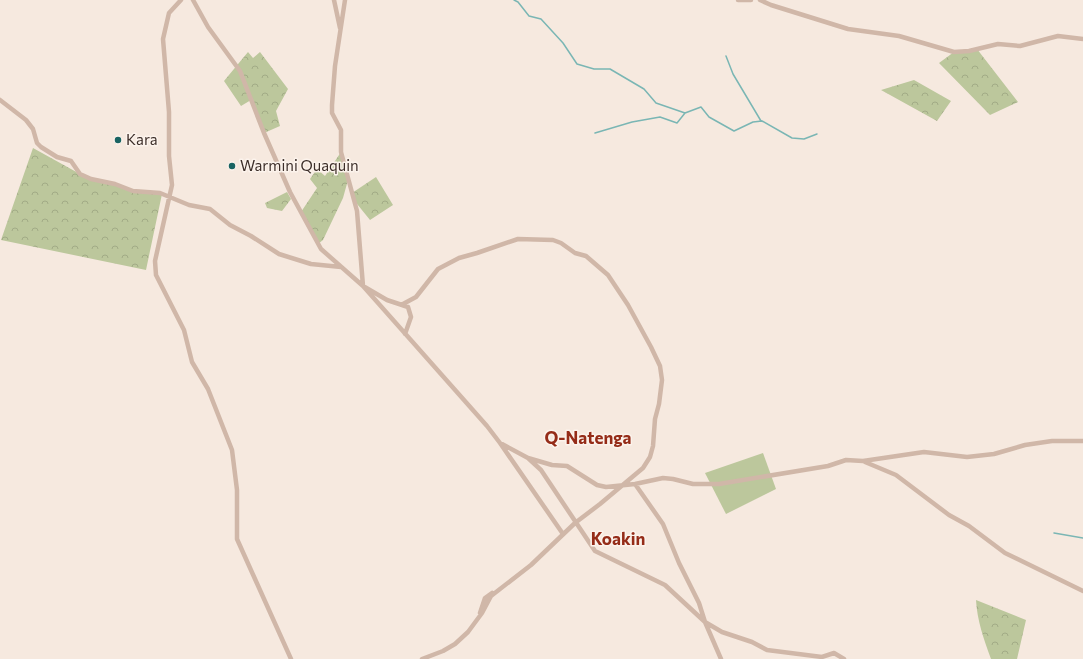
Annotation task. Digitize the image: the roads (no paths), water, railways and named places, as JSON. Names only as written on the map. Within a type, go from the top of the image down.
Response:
[{"type":"street","points":[[181,0],[169,13],[163,39],[169,112],[169,156],[172,185],[155,261],[156,275],[184,330],[192,362],[208,389],[232,450],[237,490],[237,539],[291,659]]},
{"type":"street","points":[[334,0],[341,32]]},
{"type":"street","points":[[345,0],[341,32],[334,66],[332,113],[341,130],[341,152],[357,211],[363,286]]},
{"type":"street","points":[[738,0],[751,0]]},
{"type":"street","points":[[760,0],[771,5],[848,29],[899,36],[954,52],[968,51],[998,44],[1020,46],[1058,36],[1083,39]]},
{"type":"street","points":[[194,1],[208,27],[240,71],[264,133],[287,186],[318,244],[330,258],[363,286],[500,443],[563,534]]},
{"type":"street","points":[[0,100],[26,120],[33,129],[37,143],[41,147],[57,157],[71,162],[80,174],[91,179],[115,184],[133,191],[160,193],[189,205],[210,209],[230,225],[251,236],[279,254],[311,264],[341,267]]},
{"type":"street","points":[[403,304],[416,297],[438,269],[459,258],[518,239],[553,240],[593,261],[608,275],[628,305],[660,366],[662,380],[655,419],[653,446],[650,457],[643,468],[563,534],[532,565],[491,596],[480,616],[468,632],[455,644],[443,651],[422,659]]},
{"type":"street","points":[[363,286],[387,300],[403,304],[408,307],[411,318],[405,334]]},
{"type":"street","points":[[500,443],[528,458],[552,465],[567,466],[597,485],[606,487],[635,484],[663,478],[693,484],[719,484],[828,466],[846,460],[863,461],[924,452],[974,456],[994,454],[1025,445],[1052,441],[1083,441]]},
{"type":"street","points":[[528,458],[541,470],[595,551],[665,585],[705,622],[722,632],[752,642],[767,650],[822,658],[834,653],[844,659]]},
{"type":"street","points":[[863,461],[896,475],[1005,553],[1083,591]]},
{"type":"street","points":[[635,484],[663,524],[679,563],[699,603],[705,622],[721,659]]},
{"type":"waterway","points":[[514,0],[518,2],[529,16],[541,19],[563,43],[577,64],[594,69],[610,69],[644,89],[656,103],[685,113],[701,107],[709,117],[734,131],[753,122],[762,121],[792,138],[804,139],[817,134]]},
{"type":"waterway","points":[[726,56],[733,74],[761,121]]},
{"type":"waterway","points":[[595,133],[632,122],[660,117],[677,123],[685,113]]},
{"type":"waterway","points":[[1054,533],[1083,538]]},
{"type":"place","name":"Kara","points":[[118,140]]},
{"type":"place","name":"Warmini Quaquin","points":[[232,166]]},
{"type":"district","name":"Q-Natenga","points":[[588,438]]},
{"type":"district","name":"Koakin","points":[[618,539]]}]
